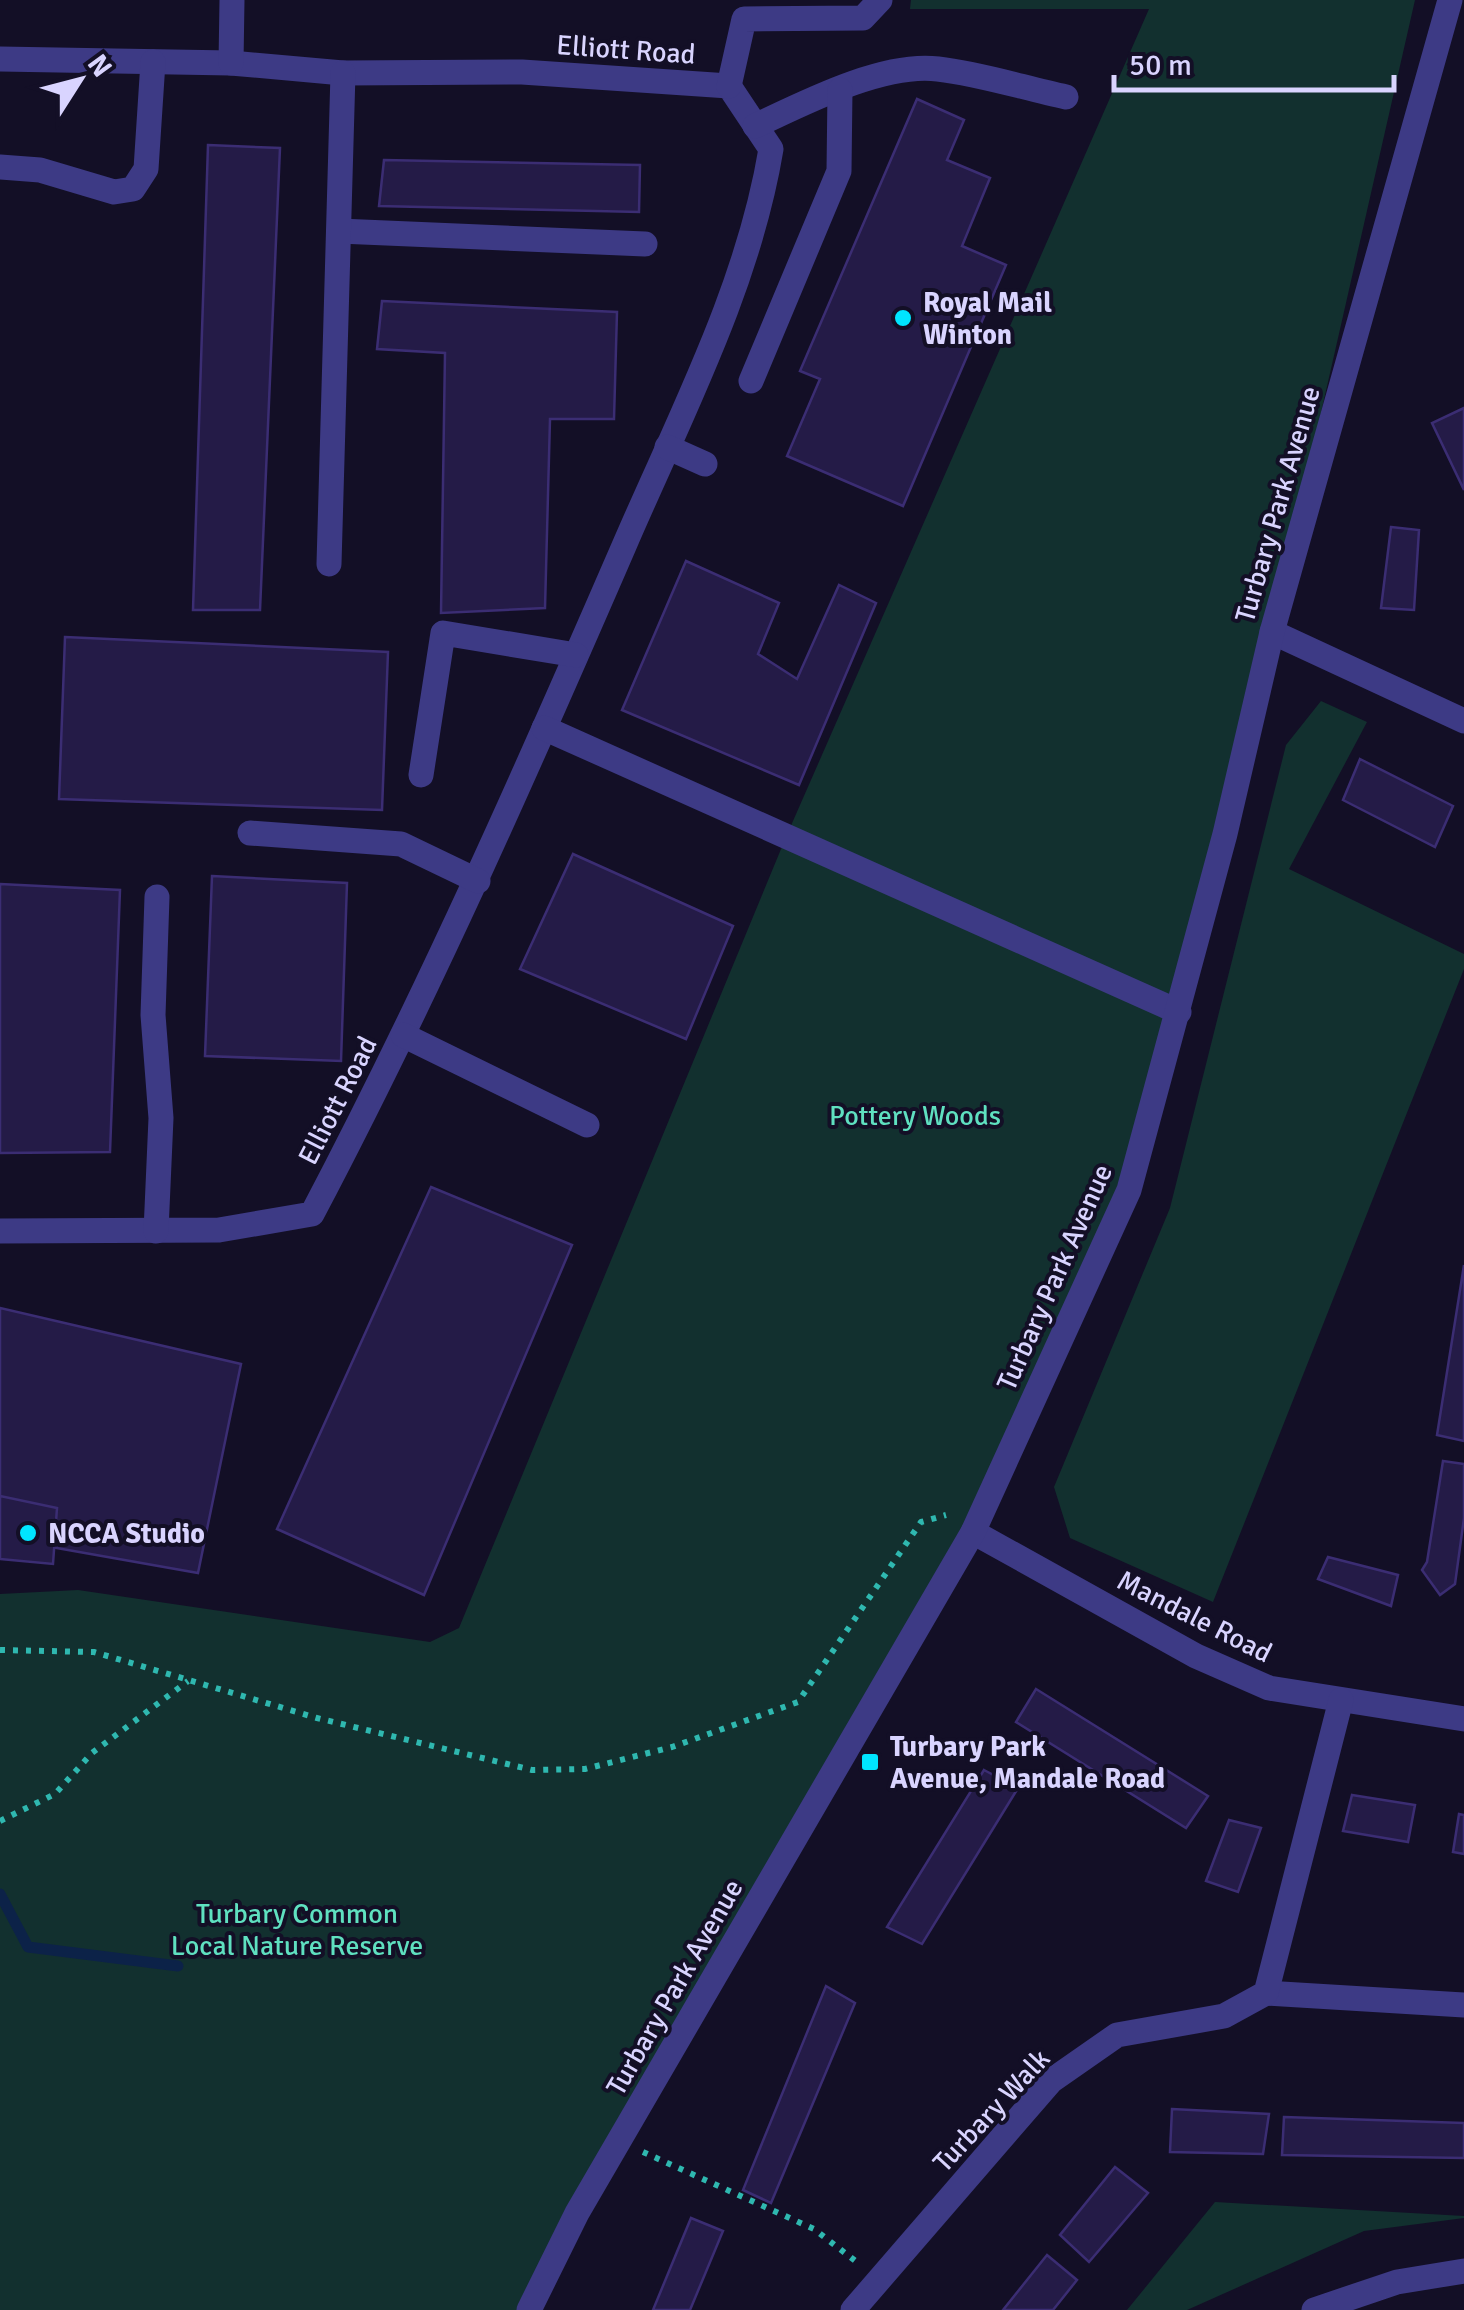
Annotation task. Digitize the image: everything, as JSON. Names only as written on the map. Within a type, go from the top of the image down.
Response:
[{"type":"street","points":[[231,63],[232,0]]},
{"type":"street","points":[[729,86],[744,18],[863,18],[880,0]]},
{"type":"street","name":"Turbary Park Avenue","points":[[529,2310],[619,2141],[973,1532],[1128,1190],[1179,1012],[1272,632],[1450,0]]},
{"type":"street","name":"Elliott Road","points":[[0,59],[231,63],[343,73],[522,72],[729,86],[770,149],[761,209],[710,348],[478,881],[312,1214],[219,1230],[0,1231]]},
{"type":"street","points":[[0,167],[40,170],[114,192],[134,189],[146,170],[153,62]]},
{"type":"street","points":[[755,126],[900,70],[936,68],[1066,97]]},
{"type":"street","points":[[330,564],[343,73]]},
{"type":"street","points":[[751,381],[840,171],[840,90]]},
{"type":"street","points":[[338,230],[645,244]]},
{"type":"street","points":[[667,446],[705,464]]},
{"type":"street","points":[[1272,632],[1464,720]]},
{"type":"street","points":[[421,774],[443,633],[576,655]]},
{"type":"street","points":[[544,728],[1179,1012]]},
{"type":"street","points":[[250,833],[402,844],[478,881]]},
{"type":"street","points":[[156,1231],[161,1118],[152,1014],[158,896]]},
{"type":"street","points":[[404,1036],[587,1126]]},
{"type":"street","name":"Mandale Road","points":[[973,1532],[1196,1656],[1269,1688],[1464,1719]]},
{"type":"street","points":[[1341,1700],[1266,1993],[1464,2004]]},
{"type":"street","name":"Turbary Walk","points":[[853,2310],[1051,2082],[1117,2035],[1224,2016],[1266,1993]]},
{"type":"street","points":[[1314,2310],[1398,2282],[1464,2271]]},
{"type":"path","points":[[0,1650],[94,1652],[317,1718],[532,1770],[585,1769],[672,1747],[798,1702],[922,1522],[986,1504]]},
{"type":"path","points":[[0,1821],[55,1794],[92,1753],[189,1680]]},
{"type":"path","points":[[619,2141],[814,2229],[879,2279]]},
{"type":"green space","name":"Turbary Common Local Nature Reserve","points":[[911,0],[1415,0],[1225,834],[1129,1190],[973,1532],[529,2310],[0,2310],[0,1594],[78,1590],[430,1642],[459,1628],[786,837],[1149,9],[910,9]]},
{"type":"green space","points":[[1321,701],[1367,722],[1289,869],[1464,954],[1464,969],[1213,1602],[1070,1538],[1054,1487],[1170,1208],[1286,745]]},
{"type":"green space","points":[[1215,2202],[1464,2218],[1364,2231],[1187,2310],[1127,2310]]},
{"type":"building","name":"Royal Mail Winton","points":[[917,99],[964,120],[947,160],[990,178],[962,246],[1006,265],[903,506],[787,456],[820,379],[800,371]]},
{"type":"building","points":[[208,145],[280,148],[260,610],[193,610]]},
{"type":"building","points":[[384,160],[640,165],[639,212],[379,206]]},
{"type":"building","points":[[382,301],[617,312],[614,419],[550,419],[545,608],[441,613],[445,353],[377,349]]},
{"type":"building","points":[[1464,408],[1464,490],[1432,423]]},
{"type":"building","points":[[1391,527],[1419,530],[1414,610],[1381,608]]},
{"type":"building","points":[[686,561],[779,603],[758,654],[797,679],[839,585],[876,603],[799,785],[622,710]]},
{"type":"building","points":[[65,637],[388,652],[382,810],[59,799]]},
{"type":"building","points":[[1360,759],[1453,806],[1435,847],[1343,800]]},
{"type":"building","points":[[573,854],[733,926],[686,1039],[520,969]]},
{"type":"building","points":[[212,876],[347,883],[341,1061],[205,1056]]},
{"type":"building","points":[[0,884],[120,890],[110,1152],[0,1153]]},
{"type":"building","points":[[431,1187],[572,1245],[424,1595],[277,1529]]},
{"type":"building","points":[[1464,1265],[1464,1441],[1437,1435]]},
{"type":"building","points":[[0,1308],[241,1364],[198,1573],[0,1538]]},
{"type":"building","points":[[1443,1461],[1464,1464],[1464,1518],[1455,1584],[1440,1595],[1422,1570],[1427,1562]]},
{"type":"building","name":"NCCA Studio","points":[[0,1496],[57,1508],[53,1564],[0,1559]]},
{"type":"building","points":[[1328,1557],[1398,1575],[1391,1606],[1318,1579]]},
{"type":"building","points":[[1036,1689],[1208,1796],[1186,1828],[1016,1722]]},
{"type":"building","points":[[984,1770],[1018,1788],[922,1944],[887,1927]]},
{"type":"building","points":[[1352,1795],[1415,1805],[1408,1842],[1343,1831]]},
{"type":"building","points":[[1459,1814],[1464,1815],[1464,1854],[1453,1852]]},
{"type":"building","points":[[1229,1820],[1261,1828],[1238,1892],[1206,1881]]},
{"type":"building","points":[[826,1986],[855,2003],[771,2203],[743,2190]]},
{"type":"building","points":[[1172,2109],[1269,2114],[1263,2154],[1170,2152]]},
{"type":"building","points":[[1284,2117],[1464,2123],[1464,2158],[1282,2155]]},
{"type":"building","points":[[1115,2167],[1148,2193],[1089,2262],[1060,2235]]},
{"type":"building","points":[[691,2218],[723,2231],[690,2310],[653,2310]]},
{"type":"building","points":[[1047,2255],[1077,2280],[1053,2310],[1003,2310]]},
{"type":"waterway","points":[[0,1894],[28,1947],[178,1966]]},
{"type":"place","name":"Royal Mail Winton","points":[[903,318]]},
{"type":"place","name":"NCCA Studio","points":[[28,1533]]},
{"type":"place","name":"Turbary Park Avenue, Mandale Road","points":[[870,1762]]},
{"type":"park label","name":"Pottery Woods","points":[[915,1115]]}]
